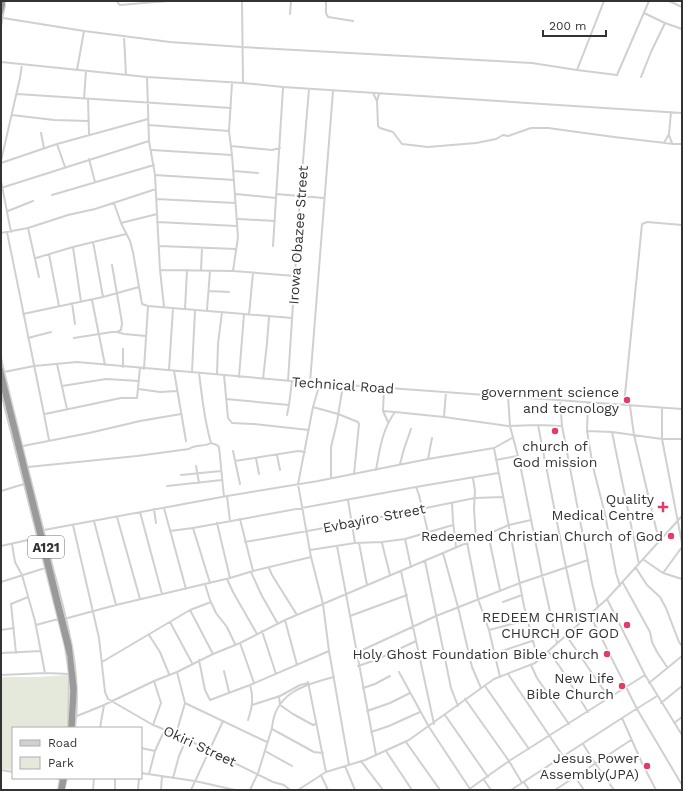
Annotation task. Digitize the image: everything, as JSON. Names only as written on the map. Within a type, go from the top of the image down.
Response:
[{"type":"highway","points":[[1,13],[4,1]]},
{"type":"highway","name":"A121","points":[[1,369],[65,619],[68,641]]},
{"type":"highway","name":"A121","points":[[1,381],[72,660],[75,688],[72,727]]},
{"type":"highway","points":[[61,790],[63,779]]},
{"type":"street","points":[[1,26],[4,1]]},
{"type":"street","points":[[118,1],[120,5],[168,1]]},
{"type":"street","points":[[242,1],[243,83]]},
{"type":"street","points":[[290,1],[290,14]]},
{"type":"street","points":[[326,1],[326,13],[328,17],[353,21]]},
{"type":"street","points":[[577,70],[604,1]]},
{"type":"street","points":[[3,18],[84,31],[170,42],[242,48],[532,64],[617,75],[649,1]]},
{"type":"street","points":[[669,1],[675,2],[682,7]]},
{"type":"street","points":[[644,13],[682,29]]},
{"type":"street","points":[[641,77],[665,23]]},
{"type":"street","points":[[77,70],[84,31]]},
{"type":"street","points":[[124,36],[126,75]]},
{"type":"street","points":[[1,62],[146,77],[243,83],[373,94],[682,113]]},
{"type":"street","points":[[1,162],[17,94],[22,64]]},
{"type":"street","points":[[84,98],[86,71]]},
{"type":"street","points":[[146,77],[149,141],[152,150],[155,174],[160,270],[164,307]]},
{"type":"street","points":[[232,83],[229,131],[234,171],[238,237],[233,271]]},
{"type":"street","points":[[274,246],[283,87]]},
{"type":"street","name":"Irowa Obazee Street","points":[[288,381],[294,276],[309,89]]},
{"type":"street","points":[[310,383],[333,91]]},
{"type":"street","points":[[17,94],[231,108]]},
{"type":"street","points":[[373,94],[377,101]]},
{"type":"street","points":[[380,94],[377,101],[378,128],[393,132],[402,144],[428,147],[476,143],[496,139],[503,135],[508,136],[531,128],[548,128],[614,138],[682,144]]},
{"type":"street","points":[[88,99],[90,134]]},
{"type":"street","points":[[671,112],[669,134],[672,143]]},
{"type":"street","points":[[12,115],[54,120],[89,121]]},
{"type":"street","points":[[1,162],[90,134],[148,119]]},
{"type":"street","points":[[148,125],[229,131]]},
{"type":"street","points":[[41,133],[44,148]]},
{"type":"street","points":[[664,143],[669,134]]},
{"type":"street","points":[[2,188],[149,141]]},
{"type":"street","points":[[57,144],[64,167]]},
{"type":"street","points":[[231,146],[264,150],[279,149]]},
{"type":"street","points":[[152,150],[232,155]]},
{"type":"street","points":[[89,159],[95,182]]},
{"type":"street","points":[[52,195],[154,165]]},
{"type":"street","points":[[234,171],[258,173]]},
{"type":"street","points":[[155,174],[234,180]]},
{"type":"street","points":[[1,181],[8,210],[11,232]]},
{"type":"street","points":[[1,233],[28,228],[156,189]]},
{"type":"street","points":[[235,194],[324,198]]},
{"type":"street","points":[[156,199],[236,203]]},
{"type":"street","points":[[8,210],[33,201]]},
{"type":"street","points":[[114,203],[133,252],[142,304],[148,306],[292,318]]},
{"type":"street","points":[[121,223],[157,214]]},
{"type":"street","points":[[237,218],[275,221]]},
{"type":"street","points":[[157,222],[237,226]]},
{"type":"street","points":[[624,405],[642,224],[647,222],[682,225]]},
{"type":"street","points":[[28,228],[36,258],[39,277]]},
{"type":"street","points":[[7,232],[48,440]]},
{"type":"street","points":[[36,258],[72,247],[126,234]]},
{"type":"street","points":[[92,242],[103,298]]},
{"type":"street","points":[[159,246],[236,249]]},
{"type":"street","points":[[72,247],[81,302]]},
{"type":"street","points":[[201,270],[202,248]]},
{"type":"street","points":[[49,254],[59,306]]},
{"type":"street","points":[[112,265],[122,323],[121,330],[117,332]]},
{"type":"street","points":[[160,270],[233,271],[294,276]]},
{"type":"street","points":[[185,309],[187,270]]},
{"type":"street","points":[[207,310],[210,271]]},
{"type":"street","points":[[249,315],[254,273]]},
{"type":"street","points":[[23,314],[103,298],[139,287]]},
{"type":"street","points":[[209,291],[229,292]]},
{"type":"street","points":[[92,300],[105,365]]},
{"type":"street","points":[[72,303],[75,324]]},
{"type":"street","points":[[144,368],[148,306]]},
{"type":"street","points":[[169,370],[173,308]]},
{"type":"street","points":[[192,372],[195,310]]},
{"type":"street","points":[[217,374],[218,344],[222,312]]},
{"type":"street","points":[[239,377],[244,314]]},
{"type":"street","points":[[263,379],[268,343],[269,317]]},
{"type":"street","points":[[28,338],[51,332]]},
{"type":"street","points":[[74,338],[117,332],[146,336]]},
{"type":"street","points":[[123,349],[123,367]]},
{"type":"street","points":[[1,358],[44,530],[76,669],[76,716],[72,727]]},
{"type":"street","name":"Technical Road","points":[[4,372],[34,366],[77,362],[310,383],[682,409]]},
{"type":"street","points":[[57,364],[67,409]]},
{"type":"street","points":[[44,414],[121,398],[137,399],[140,368]]},
{"type":"street","points":[[174,371],[186,441]]},
{"type":"street","points":[[199,373],[204,410],[211,443]]},
{"type":"street","points":[[224,375],[228,418],[232,423],[309,430]]},
{"type":"street","points":[[62,386],[106,379],[139,382]]},
{"type":"street","points":[[287,415],[292,381]]},
{"type":"street","points":[[320,383],[313,407],[298,484],[311,557],[323,604],[329,651],[349,765]]},
{"type":"street","points":[[331,478],[331,446],[343,385]]},
{"type":"street","points":[[384,388],[383,411],[388,422]]},
{"type":"street","points":[[138,389],[160,392],[177,391]]},
{"type":"street","points":[[444,417],[446,392]]},
{"type":"street","points":[[1,393],[65,647],[69,674],[72,727]]},
{"type":"street","points":[[508,396],[512,438],[557,643]]},
{"type":"street","points":[[226,399],[289,405]]},
{"type":"street","points":[[560,400],[562,426],[592,583],[598,607]]},
{"type":"street","points":[[588,403],[587,431],[593,467],[605,514],[616,573],[620,586]]},
{"type":"street","points":[[630,406],[634,435],[659,541]]},
{"type":"street","points":[[313,407],[338,414],[358,422],[354,474]]},
{"type":"street","points":[[662,408],[662,439],[682,543]]},
{"type":"street","points":[[383,411],[510,426],[562,426]]},
{"type":"street","points":[[376,470],[382,437],[388,422],[395,412]]},
{"type":"street","points":[[23,446],[140,421],[181,414]]},
{"type":"street","points":[[538,425],[578,624]]},
{"type":"street","points":[[400,464],[411,429]]},
{"type":"street","points":[[587,431],[612,432],[662,439],[682,439]]},
{"type":"street","points":[[612,432],[639,564]]},
{"type":"street","points":[[428,459],[432,438]]},
{"type":"street","points":[[44,530],[494,448],[512,438]]},
{"type":"street","points":[[28,467],[159,453],[193,446],[207,445],[211,443],[219,447],[222,480],[230,521]]},
{"type":"street","points":[[494,448],[527,620],[538,661]]},
{"type":"street","points":[[233,451],[240,484]]},
{"type":"street","points":[[235,461],[298,451],[305,452]]},
{"type":"street","points":[[277,455],[280,470]]},
{"type":"street","points":[[496,460],[517,456]]},
{"type":"street","points":[[256,458],[259,474]]},
{"type":"street","points":[[196,466],[199,483]]},
{"type":"street","points":[[181,475],[221,471]]},
{"type":"street","points":[[170,531],[217,524],[498,473]]},
{"type":"street","points":[[473,478],[476,539]]},
{"type":"street","points":[[167,486],[222,480]]},
{"type":"street","points":[[1,491],[24,484]]},
{"type":"street","points":[[416,487],[428,532]]},
{"type":"street","name":"Evbayiro Street","points":[[245,542],[452,504],[475,498],[503,498]]},
{"type":"street","points":[[348,500],[355,543]]},
{"type":"street","points":[[452,504],[456,547]]},
{"type":"street","points":[[164,508],[186,588]]},
{"type":"street","points":[[154,509],[156,523]]},
{"type":"street","points":[[140,512],[162,594]]},
{"type":"street","points":[[117,516],[140,599]]},
{"type":"street","points":[[298,790],[326,772],[361,761],[406,742],[434,724],[465,699],[494,679],[538,661],[578,624],[590,615],[623,583],[682,516]]},
{"type":"street","points":[[240,519],[252,571],[262,596],[278,624]]},
{"type":"street","points":[[76,716],[104,705],[169,674],[177,672],[192,663],[240,643],[285,620],[467,542],[509,525],[531,520]]},
{"type":"street","points":[[94,521],[116,605]]},
{"type":"street","points":[[217,524],[232,592],[257,634]]},
{"type":"street","points":[[73,525],[93,611],[106,696],[111,701]]},
{"type":"street","points":[[310,550],[355,543],[382,542],[405,538],[453,525]]},
{"type":"street","points":[[193,528],[210,583]]},
{"type":"street","points":[[488,534],[500,590]]},
{"type":"street","points":[[1,546],[38,538]]},
{"type":"street","points":[[405,538],[411,567]]},
{"type":"street","points":[[382,542],[390,575]]},
{"type":"street","points":[[467,542],[478,600],[496,653],[500,677]]},
{"type":"street","points":[[359,543],[367,585]]},
{"type":"street","points":[[12,544],[15,562],[22,575],[36,625],[45,673]]},
{"type":"street","points":[[337,546],[358,666],[376,755]]},
{"type":"street","points":[[662,573],[682,547]]},
{"type":"street","points":[[444,553],[472,667],[482,688]]},
{"type":"street","points":[[65,619],[140,599],[229,579],[252,571],[311,557]]},
{"type":"street","points":[[356,653],[413,626],[500,590],[588,560]]},
{"type":"street","points":[[644,560],[662,573],[682,579]]},
{"type":"street","points":[[425,561],[451,688],[458,706]]},
{"type":"street","points":[[1,582],[45,568]]},
{"type":"street","points":[[269,568],[297,615]]},
{"type":"street","points":[[636,568],[647,585],[660,597],[682,646]]},
{"type":"street","points":[[401,571],[434,724]]},
{"type":"street","points":[[623,583],[650,632],[652,642],[657,652],[667,667]]},
{"type":"street","points":[[205,584],[210,602],[216,613],[227,627],[236,644]]},
{"type":"street","points":[[350,616],[407,595]]},
{"type":"street","points":[[502,602],[522,595]]},
{"type":"street","points":[[16,653],[11,604],[28,597]]},
{"type":"street","points":[[607,599],[645,676],[682,735]]},
{"type":"street","points":[[101,663],[190,610],[210,602]]},
{"type":"street","points":[[190,610],[213,654]]},
{"type":"street","points":[[590,615],[637,709],[682,785]]},
{"type":"street","points":[[36,625],[58,619]]},
{"type":"street","points":[[285,620],[297,665]]},
{"type":"street","points":[[489,630],[527,620]]},
{"type":"street","points":[[170,622],[192,663]]},
{"type":"street","points":[[1,630],[14,628]]},
{"type":"street","points":[[262,631],[276,674]]},
{"type":"street","points":[[149,635],[160,652],[169,674]]},
{"type":"street","points":[[566,635],[608,698]]},
{"type":"street","points":[[358,666],[376,660],[416,641]]},
{"type":"street","points":[[496,653],[533,641]]},
{"type":"street","points":[[240,643],[254,683]]},
{"type":"street","points":[[1,653],[41,651]]},
{"type":"street","points":[[199,660],[202,678],[210,700],[250,685],[329,651]]},
{"type":"street","points":[[548,651],[560,667],[588,712]]},
{"type":"street","points":[[649,683],[682,656]]},
{"type":"street","points":[[531,665],[537,678],[569,724]]},
{"type":"street","points":[[224,670],[229,692]]},
{"type":"street","points":[[176,734],[185,703],[177,672]]},
{"type":"street","points":[[399,672],[429,727],[469,790],[529,749],[645,676]]},
{"type":"street","points":[[1,675],[45,673],[69,674]]},
{"type":"street","points":[[508,674],[563,756]]},
{"type":"street","points":[[363,688],[375,684],[390,676]]},
{"type":"street","points":[[252,705],[280,696],[300,685],[334,677]]},
{"type":"street","points":[[153,725],[161,703],[154,681]]},
{"type":"street","points":[[250,790],[258,773],[272,728],[272,722],[280,705],[288,694],[309,683]]},
{"type":"street","points":[[309,683],[326,772]]},
{"type":"street","points":[[248,720],[252,705],[250,685]]},
{"type":"street","points":[[485,686],[529,749]]},
{"type":"street","points":[[661,703],[682,686]]},
{"type":"street","points":[[367,711],[390,703],[410,693]]},
{"type":"street","points":[[280,696],[280,705]]},
{"type":"street","points":[[511,790],[657,696]]},
{"type":"street","points":[[465,699],[529,790]]},
{"type":"street","name":"Okiri Street","points":[[111,701],[153,725],[176,734],[258,773],[273,782],[283,785],[290,790]]},
{"type":"street","points":[[185,703],[267,742]]},
{"type":"street","points":[[100,727],[104,705]]},
{"type":"street","points":[[280,705],[308,723],[313,725],[316,724]]},
{"type":"street","points":[[371,732],[420,711]]},
{"type":"street","points":[[445,715],[488,777]]},
{"type":"street","points":[[674,723],[682,717]]},
{"type":"street","points":[[622,718],[648,777],[656,790]]},
{"type":"street","points":[[191,790],[223,721]]},
{"type":"street","points":[[272,728],[314,752],[323,753]]},
{"type":"street","points":[[149,774],[165,729]]},
{"type":"street","points":[[173,778],[179,756],[186,740]]},
{"type":"street","points":[[556,790],[631,740]]},
{"type":"street","points":[[406,742],[440,790]]},
{"type":"street","points":[[583,744],[614,790]]},
{"type":"street","points":[[142,748],[156,751]]},
{"type":"street","points":[[265,751],[292,766]]},
{"type":"street","points":[[386,751],[412,790]]},
{"type":"street","points":[[361,761],[383,790]]},
{"type":"street","points":[[345,766],[355,790]]},
{"type":"street","points":[[1,770],[12,772]]},
{"type":"street","points":[[142,773],[195,781],[235,790]]},
{"type":"street","points":[[320,775],[328,790]]},
{"type":"street","points":[[161,790],[162,776]]},
{"type":"street","points":[[575,777],[584,790]]},
{"type":"street","points":[[92,790],[94,779]]},
{"type":"street","points":[[115,779],[115,790]]},
{"type":"street","points":[[138,790],[140,779]]},
{"type":"street","points":[[484,780],[491,790]]},
{"type":"street","points":[[216,790],[218,786]]},
{"type":"green space","points":[[69,675],[69,727],[12,727],[12,770],[1,769],[1,677]]},
{"type":"place","name":"government science and tecnology","points":[[627,400]]},
{"type":"place","name":"church of God mission","points":[[555,431]]},
{"type":"place","name":"Quality Medical Centre","points":[[663,507]]},
{"type":"place","name":"Redeemed Christian Church of God","points":[[671,536]]},
{"type":"place","name":"REDEEM CHRISTIAN CHURCH OF GOD","points":[[627,625]]},
{"type":"place","name":"Holy Ghost Foundation Bible church","points":[[607,654]]},
{"type":"place","name":"New Life Bible Church","points":[[622,686]]},
{"type":"place","name":"Jesus Power Assembly(JPA)","points":[[647,766]]}]
